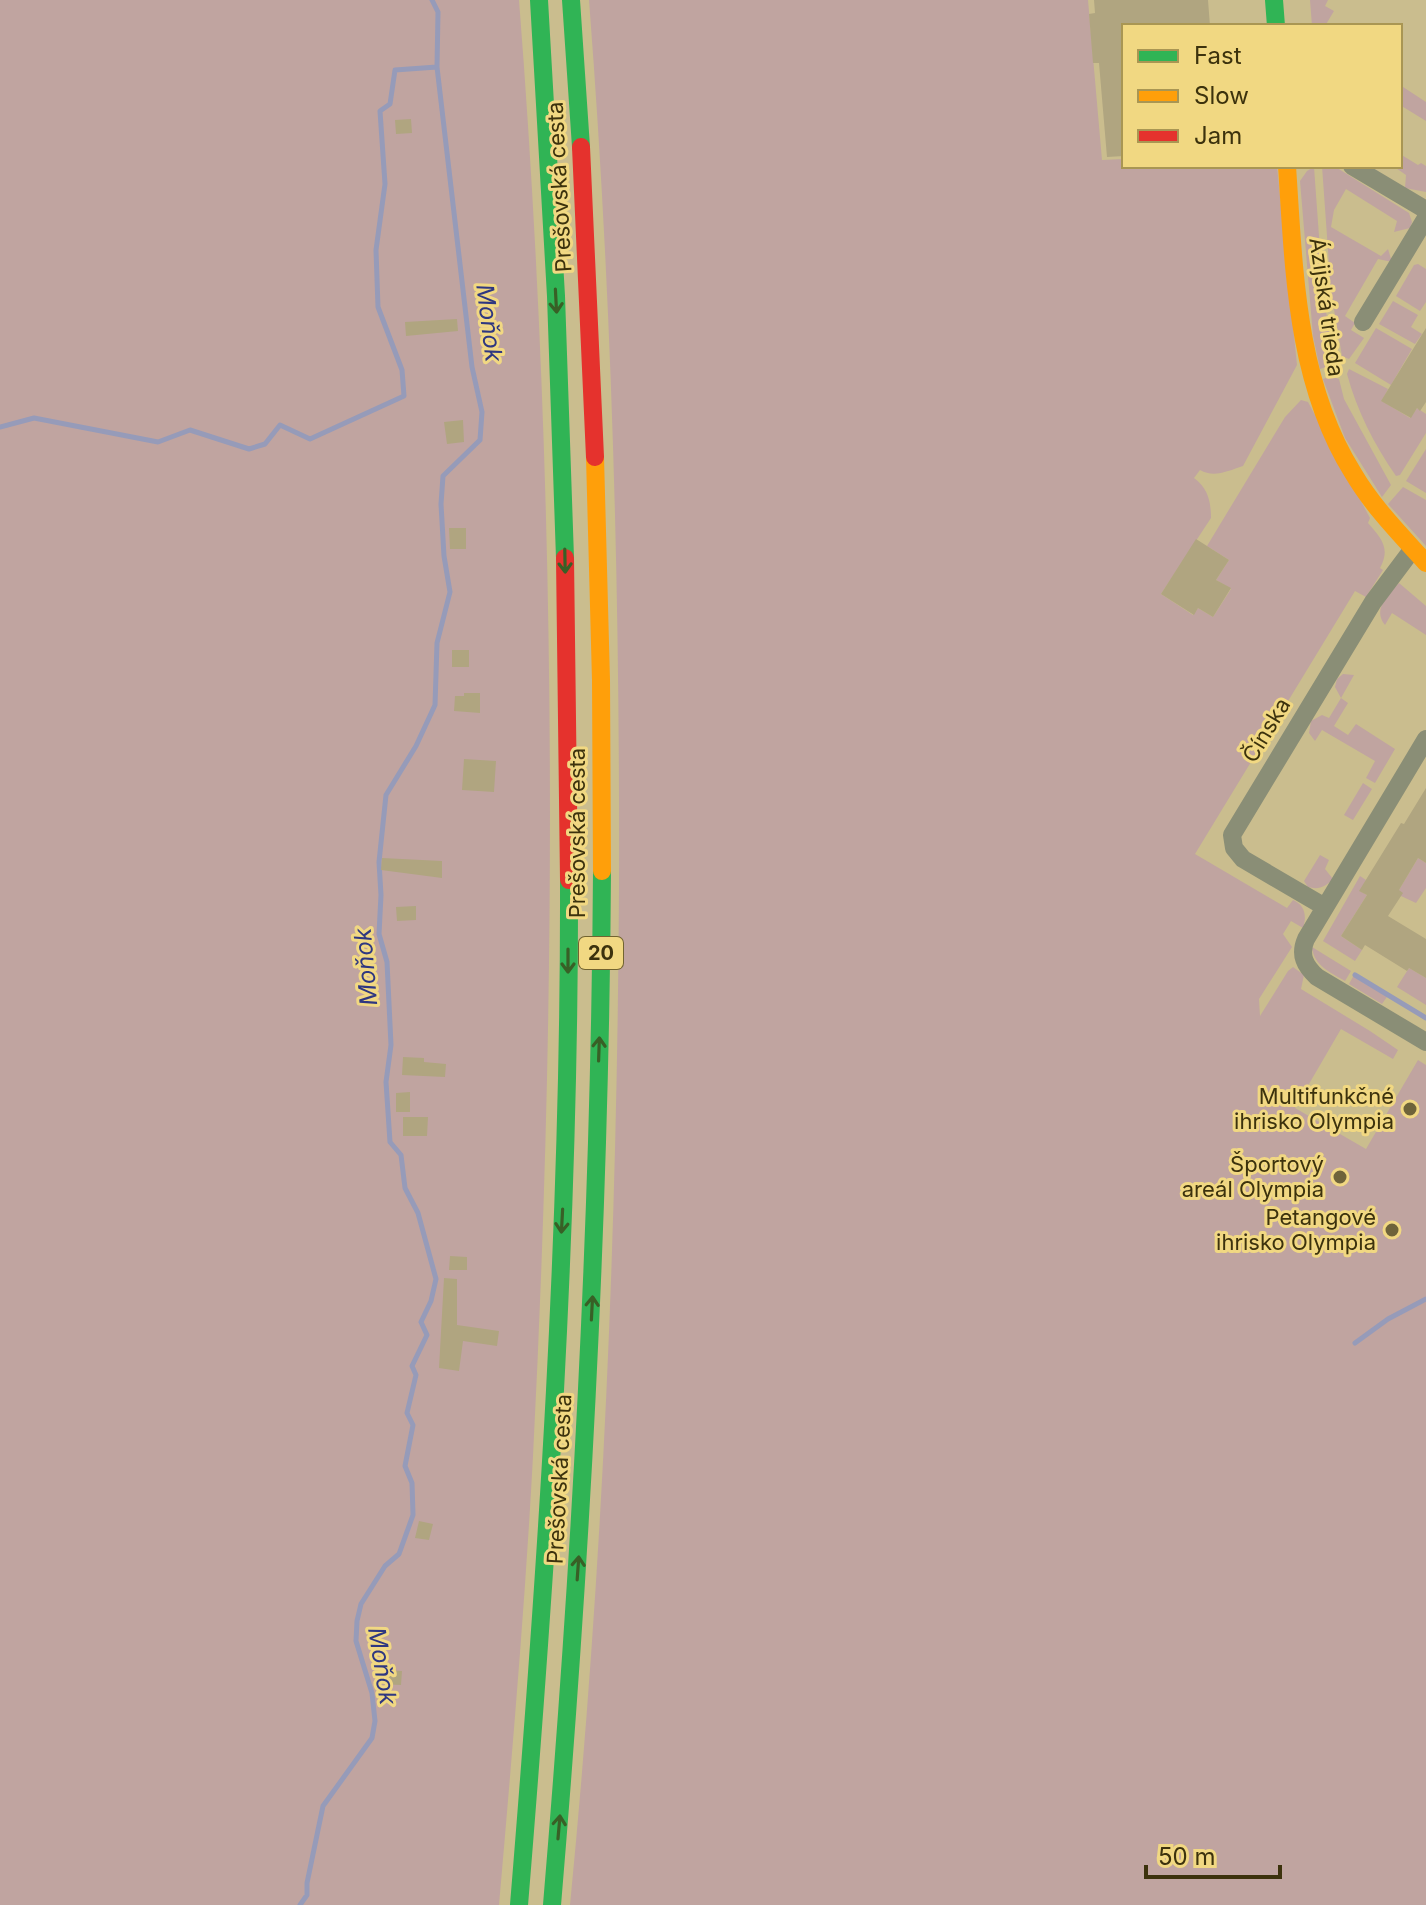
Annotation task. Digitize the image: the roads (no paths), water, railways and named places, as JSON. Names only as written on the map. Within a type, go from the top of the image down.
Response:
[{"type":"main road","name":"Prešovská cesta","points":[[519,1905],[546,1552],[564,1191],[568,1015],[569,743],[565,533],[550,174],[539,0]]},
{"type":"main road","name":"Prešovská cesta","points":[[552,1905],[584,1474],[593,1294],[601,1000],[601,697],[596,482],[583,172],[571,0]]},
{"type":"main road","points":[[1274,0],[1276,24]]},
{"type":"main road","name":"Ázijská trieda","points":[[1287,168],[1304,348],[1318,400],[1331,435],[1356,481],[1378,513],[1419,556]]},
{"type":"street","points":[[1355,168],[1426,210]]},
{"type":"street","points":[[1363,322],[1426,218]]},
{"type":"street","name":"Čínska","points":[[1325,907],[1243,859],[1234,848],[1232,835],[1373,602],[1419,556]]},
{"type":"street","points":[[1426,739],[1303,946],[1303,958],[1317,977],[1426,1042]]},
{"type":"waterway","name":"Moňok","points":[[300,1905],[307,1895],[323,1806],[372,1738],[375,1721],[372,1693],[356,1641],[357,1621],[361,1604],[385,1566],[399,1554],[413,1515],[412,1483],[405,1466],[413,1425],[407,1413],[416,1375],[412,1366],[427,1335],[421,1322],[431,1301],[436,1279],[418,1213],[405,1188],[401,1155],[390,1142],[386,1082],[391,1045],[387,962],[379,934],[379,862],[386,795],[416,746],[435,705],[437,643],[450,592],[444,556],[443,476],[480,440],[482,412],[472,367],[437,67],[438,12],[432,0]]},
{"type":"waterway","points":[[0,427],[34,418],[158,442],[190,430],[249,449],[265,444],[280,425],[310,439],[404,396],[402,370],[378,307],[376,250],[385,184],[380,111],[390,104],[395,70],[437,67]]},
{"type":"waterway","points":[[1355,975],[1426,1018]]},
{"type":"waterway","points":[[1355,1343],[1388,1319],[1426,1299]]},
{"type":"place","name":"Multifunkčné ihrisko Olympia","points":[[1410,1109]]},
{"type":"place","name":"Športový areál Olympia","points":[[1340,1177]]},
{"type":"place","name":"Petangové ihrisko Olympia","points":[[1392,1230]]}]
